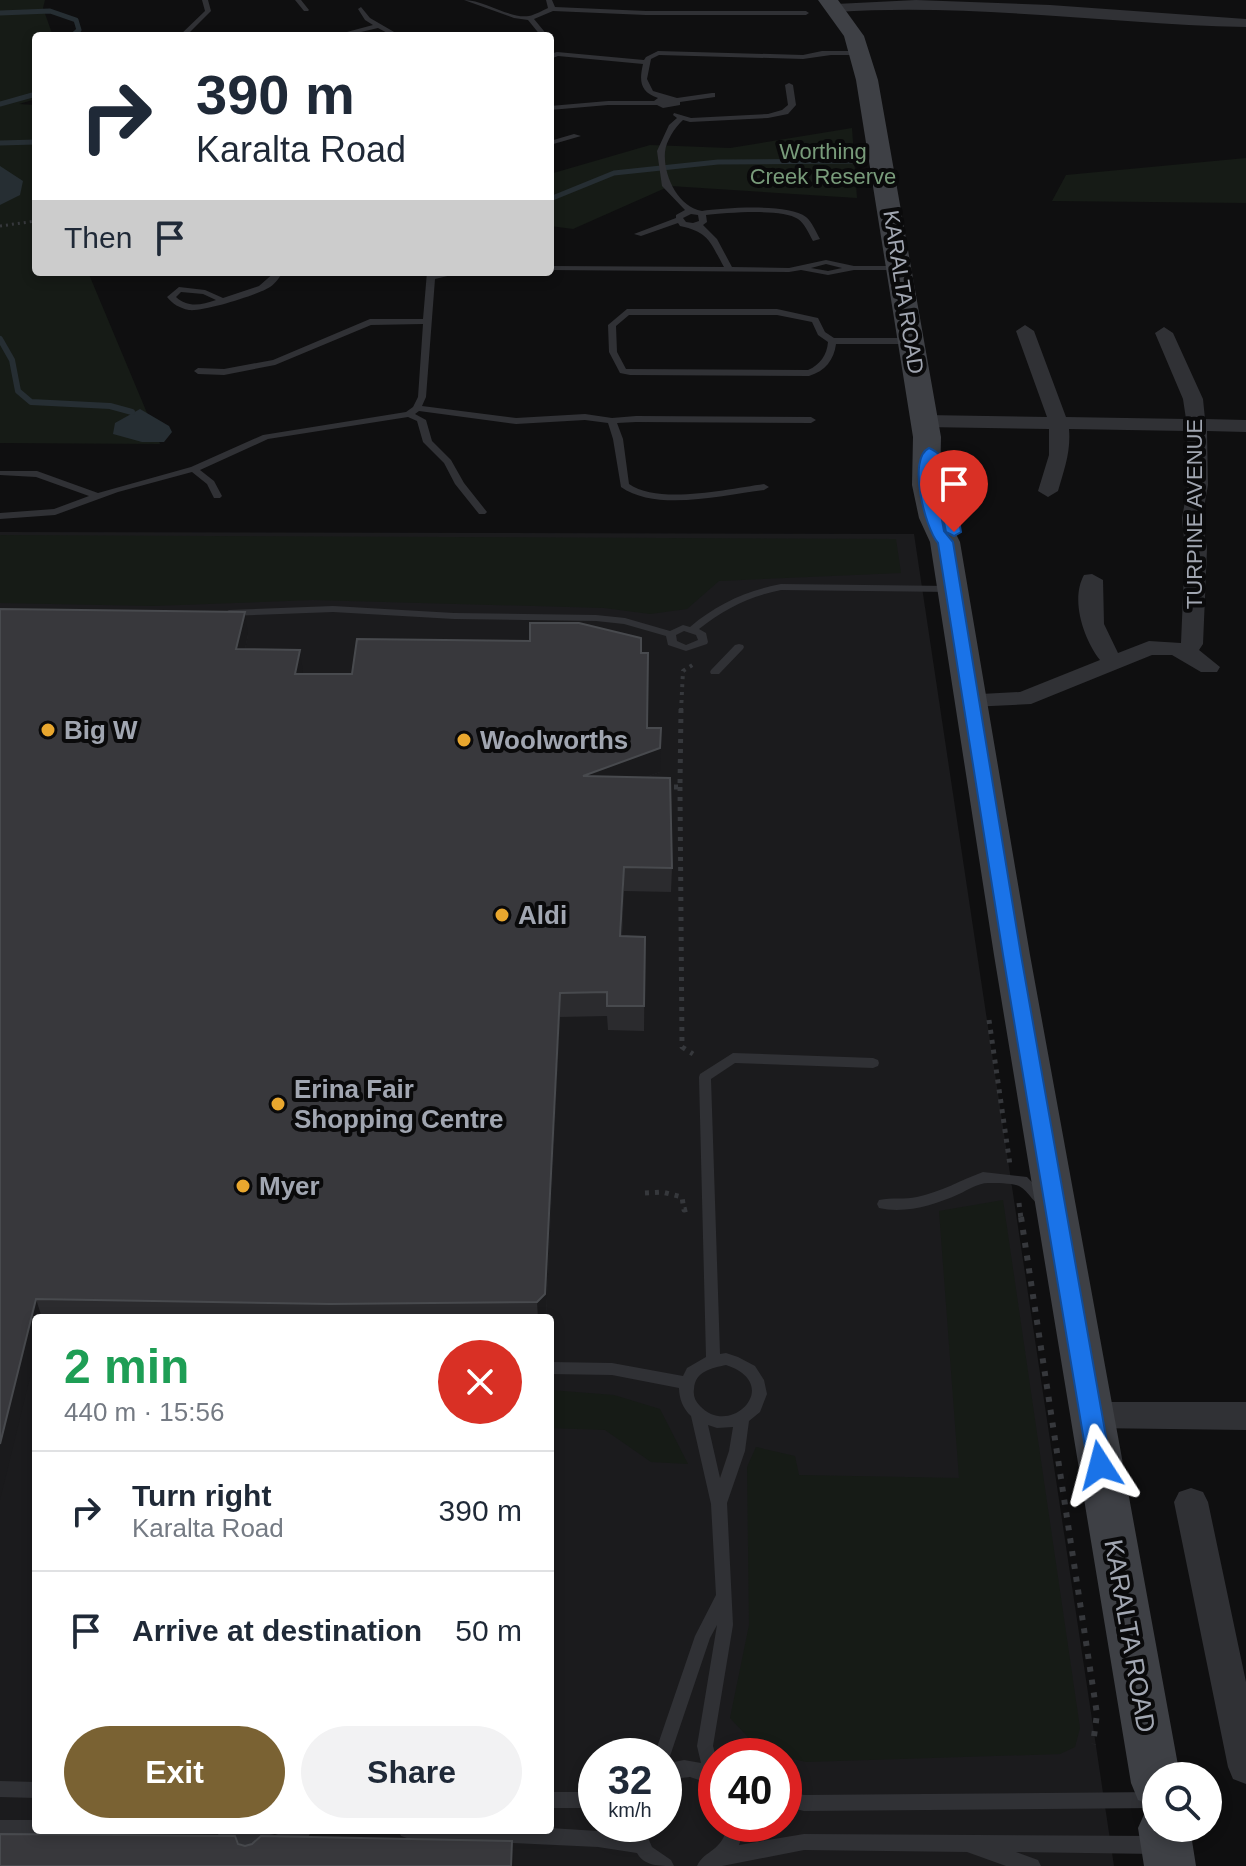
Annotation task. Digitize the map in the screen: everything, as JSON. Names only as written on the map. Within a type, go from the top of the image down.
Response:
[{"type":"street","points":[[832,4],[1048,5],[1197,22],[1246,23]]},
{"type":"street","name":"KARALTA ROAD","points":[[832,4],[854,36],[875,118],[927,437],[924,467],[937,532],[945,542],[1152,1762]]},
{"type":"street","points":[[1025,331],[1033,356],[1043,372],[1060,443],[1048,491]]},
{"type":"street","name":"TURPINE AVENUE","points":[[1164,333],[1187,382],[1197,431],[1198,485],[1192,518],[1196,549],[1192,644],[1187,652]]},
{"type":"street","points":[[927,437],[1057,431],[1197,431],[1246,426]]},
{"type":"street","points":[[1197,431],[1246,437]]},
{"type":"street","points":[[1092,580],[1091,607],[1096,637],[1114,662]]},
{"type":"street","points":[[970,700],[1023,699],[1149,648],[1174,648],[1187,652],[1209,667]]},
{"type":"street","points":[[1092,1415],[1246,1416]]},
{"type":"street","points":[[1191,1502],[1236,1656],[1246,1767]]},
{"type":"lane","points":[[187,32],[208,11],[205,0]]},
{"type":"lane","points":[[298,0],[306,10]]},
{"type":"lane","points":[[467,0],[505,14],[530,18],[552,9],[646,13],[806,13]]},
{"type":"lane","points":[[549,0],[552,9]]},
{"type":"lane","points":[[745,2],[748,12]]},
{"type":"lane","points":[[361,9],[363,15],[390,32]]},
{"type":"lane","points":[[530,18],[542,32]]},
{"type":"lane","points":[[352,32],[378,26]]},
{"type":"lane","points":[[554,52],[645,62]]},
{"type":"lane","points":[[660,101],[644,87],[645,62],[653,55],[668,52],[817,57],[859,53]]},
{"type":"lane","points":[[690,211],[670,192],[664,173],[661,151],[673,125],[681,118],[778,114],[792,105],[789,85]]},
{"type":"lane","points":[[554,108],[608,103],[673,103],[712,95]]},
{"type":"lane","points":[[673,103],[681,118]]},
{"type":"lane","points":[[554,142],[577,136]]},
{"type":"lane","points":[[638,234],[679,220],[682,214],[690,211],[743,211],[797,215],[805,221],[816,239]]},
{"type":"lane","points":[[679,220],[687,226],[698,225],[705,219],[702,213]]},
{"type":"lane","points":[[698,225],[714,241],[730,270]]},
{"type":"lane","points":[[554,268],[805,269],[840,273],[854,268],[900,268]]},
{"type":"lane","points":[[222,300],[216,305],[194,308],[177,304],[171,297],[179,289],[191,289],[222,300],[243,297],[273,281],[276,276]]},
{"type":"lane","points":[[413,411],[422,397],[432,276]]},
{"type":"lane","points":[[832,341],[830,354],[817,371],[809,373],[630,372],[623,371],[613,352],[612,325],[627,312],[777,312],[815,320],[821,333],[832,341],[911,341]]},
{"type":"lane","points":[[198,371],[224,372],[275,362],[370,322],[428,321]]},
{"type":"lane","points":[[413,411],[421,420],[428,442],[448,462],[460,484],[482,512]]},
{"type":"lane","points":[[0,516],[44,514],[194,469],[266,437],[413,411],[516,421],[585,417],[612,421],[811,420]]},
{"type":"lane","points":[[421,420],[451,415]]},
{"type":"lane","points":[[612,421],[618,439],[624,485],[632,493],[660,497],[764,487]]},
{"type":"lane","points":[[194,469],[211,483],[217,496]]},
{"type":"lane","points":[[2,473],[37,474],[98,496]]},
{"type":"lane","points":[[692,630],[737,597],[769,589],[951,589]]},
{"type":"lane","points":[[223,614],[333,609],[454,616],[596,618],[646,626],[671,634],[683,628],[701,633],[704,639],[692,648],[672,643],[671,634]]},
{"type":"lane","points":[[715,672],[739,647]]},
{"type":"lane","points":[[713,1360],[705,1077],[733,1058],[873,1063]]},
{"type":"lane","points":[[884,1204],[912,1204],[942,1196],[983,1177],[1022,1181],[1057,1215]]},
{"type":"lane","points":[[698,1416],[717,1423],[742,1419],[757,1404],[759,1384],[747,1367],[737,1362],[713,1360],[695,1368],[685,1383],[688,1404],[698,1416],[719,1504],[725,1625],[706,1738]]},
{"type":"lane","points":[[554,1368],[612,1369],[685,1383]]},
{"type":"lane","points":[[719,1504],[737,1451],[742,1419]]},
{"type":"lane","points":[[668,1738],[703,1636],[724,1596]]},
{"type":"lane","points":[[0,1789],[32,1790]]},
{"type":"lane","points":[[554,1800],[578,1800]]},
{"type":"lane","points":[[802,1802],[1142,1833]]},
{"type":"lane","points":[[0,1828],[32,1828]]},
{"type":"lane","points":[[234,1834],[253,1842],[283,1844],[300,1834]]},
{"type":"lane","points":[[492,1834],[598,1839],[640,1845]]},
{"type":"lane","points":[[711,1864],[804,1842],[964,1843],[1142,1836]]},
{"type":"lane","points":[[639,1842],[657,1864]]},
{"type":"lane","points":[[711,1864],[732,1842]]},
{"type":"lane","points":[[964,1843],[1032,1866]]},
{"type":"path","points":[[0,226],[32,222]]},
{"type":"path","points":[[693,1054],[682,1047],[680,787],[682,672],[699,662]]},
{"type":"path","points":[[655,787],[680,787]]},
{"type":"path","points":[[645,1193],[676,1194],[682,1197],[684,1210],[688,1209]]},
{"type":"path","points":[[1014,1194],[1018,1202],[1097,1714],[1093,1744]]},
{"type":"shaded area","points":[[0,166],[23,181],[20,195],[0,205]]},
{"type":"shaded area","points":[[140,409],[169,426],[172,432],[164,442],[142,442],[113,434],[115,423]]},
{"type":"shaded area","name":"Erina Fair Shopping Centre","points":[[0,532],[914,534],[1114,1866],[0,1866]]},
{"type":"green space","points":[[0,0],[45,0],[43,8],[52,32],[32,32],[32,100],[19,104],[32,105],[32,276],[90,276],[160,444],[0,443]]},
{"type":"green space","name":"Worthing Creek Reserve","points":[[852,128],[857,198],[670,186],[573,229],[554,227],[554,173],[650,145],[730,148]]},
{"type":"green space","points":[[1246,158],[1246,203],[1052,201],[1066,175]]},
{"type":"green space","points":[[0,535],[896,539],[901,573],[719,581],[687,609],[650,614],[604,608],[313,600],[153,606],[0,603]]},
{"type":"green space","points":[[1003,1200],[1080,1728],[1075,1747],[1060,1754],[802,1761],[802,1738],[749,1738],[730,1718],[749,1625],[747,1467],[756,1447],[795,1456],[799,1475],[959,1478],[939,1211]]},
{"type":"green space","points":[[554,1390],[614,1395],[660,1409],[688,1464],[651,1462],[605,1430],[554,1428]]},
{"type":"building","name":"Erina Fair Shopping Centre","points":[[0,609],[245,612],[236,649],[300,650],[295,674],[352,674],[357,639],[530,641],[530,623],[579,623],[641,638],[641,653],[648,653],[647,728],[661,728],[660,748],[583,776],[670,778],[672,868],[624,867],[620,936],[645,937],[644,1006],[607,1006],[607,992],[560,993],[545,1294],[537,1302],[330,1304],[36,1299],[0,1444]]},
{"type":"building","points":[[0,1834],[235,1836],[238,1844],[245,1846],[261,1836],[512,1841],[511,1866],[0,1866]]},
{"type":"waterway","points":[[0,13],[50,11],[76,20],[79,30],[77,32]]},
{"type":"waterway","points":[[0,104],[32,95]]},
{"type":"waterway","points":[[0,143],[32,142]]},
{"type":"waterway","points":[[554,197],[614,173],[718,162],[855,161]]},
{"type":"waterway","points":[[0,339],[12,360],[18,391],[31,402],[110,406],[132,412]]},
{"type":"place","name":"Big W","points":[[48,730]]},
{"type":"place","name":"Woolworths","points":[[464,740]]},
{"type":"place","name":"Aldi","points":[[502,915]]},
{"type":"place","name":"Erina Fair Shopping Centre","points":[[278,1104]]},
{"type":"place","name":"Myer","points":[[243,1186]]},
{"type":"route","points":[[954,532],[941,466],[929,452],[924,467],[937,532],[945,542],[1100,1465]]}]
